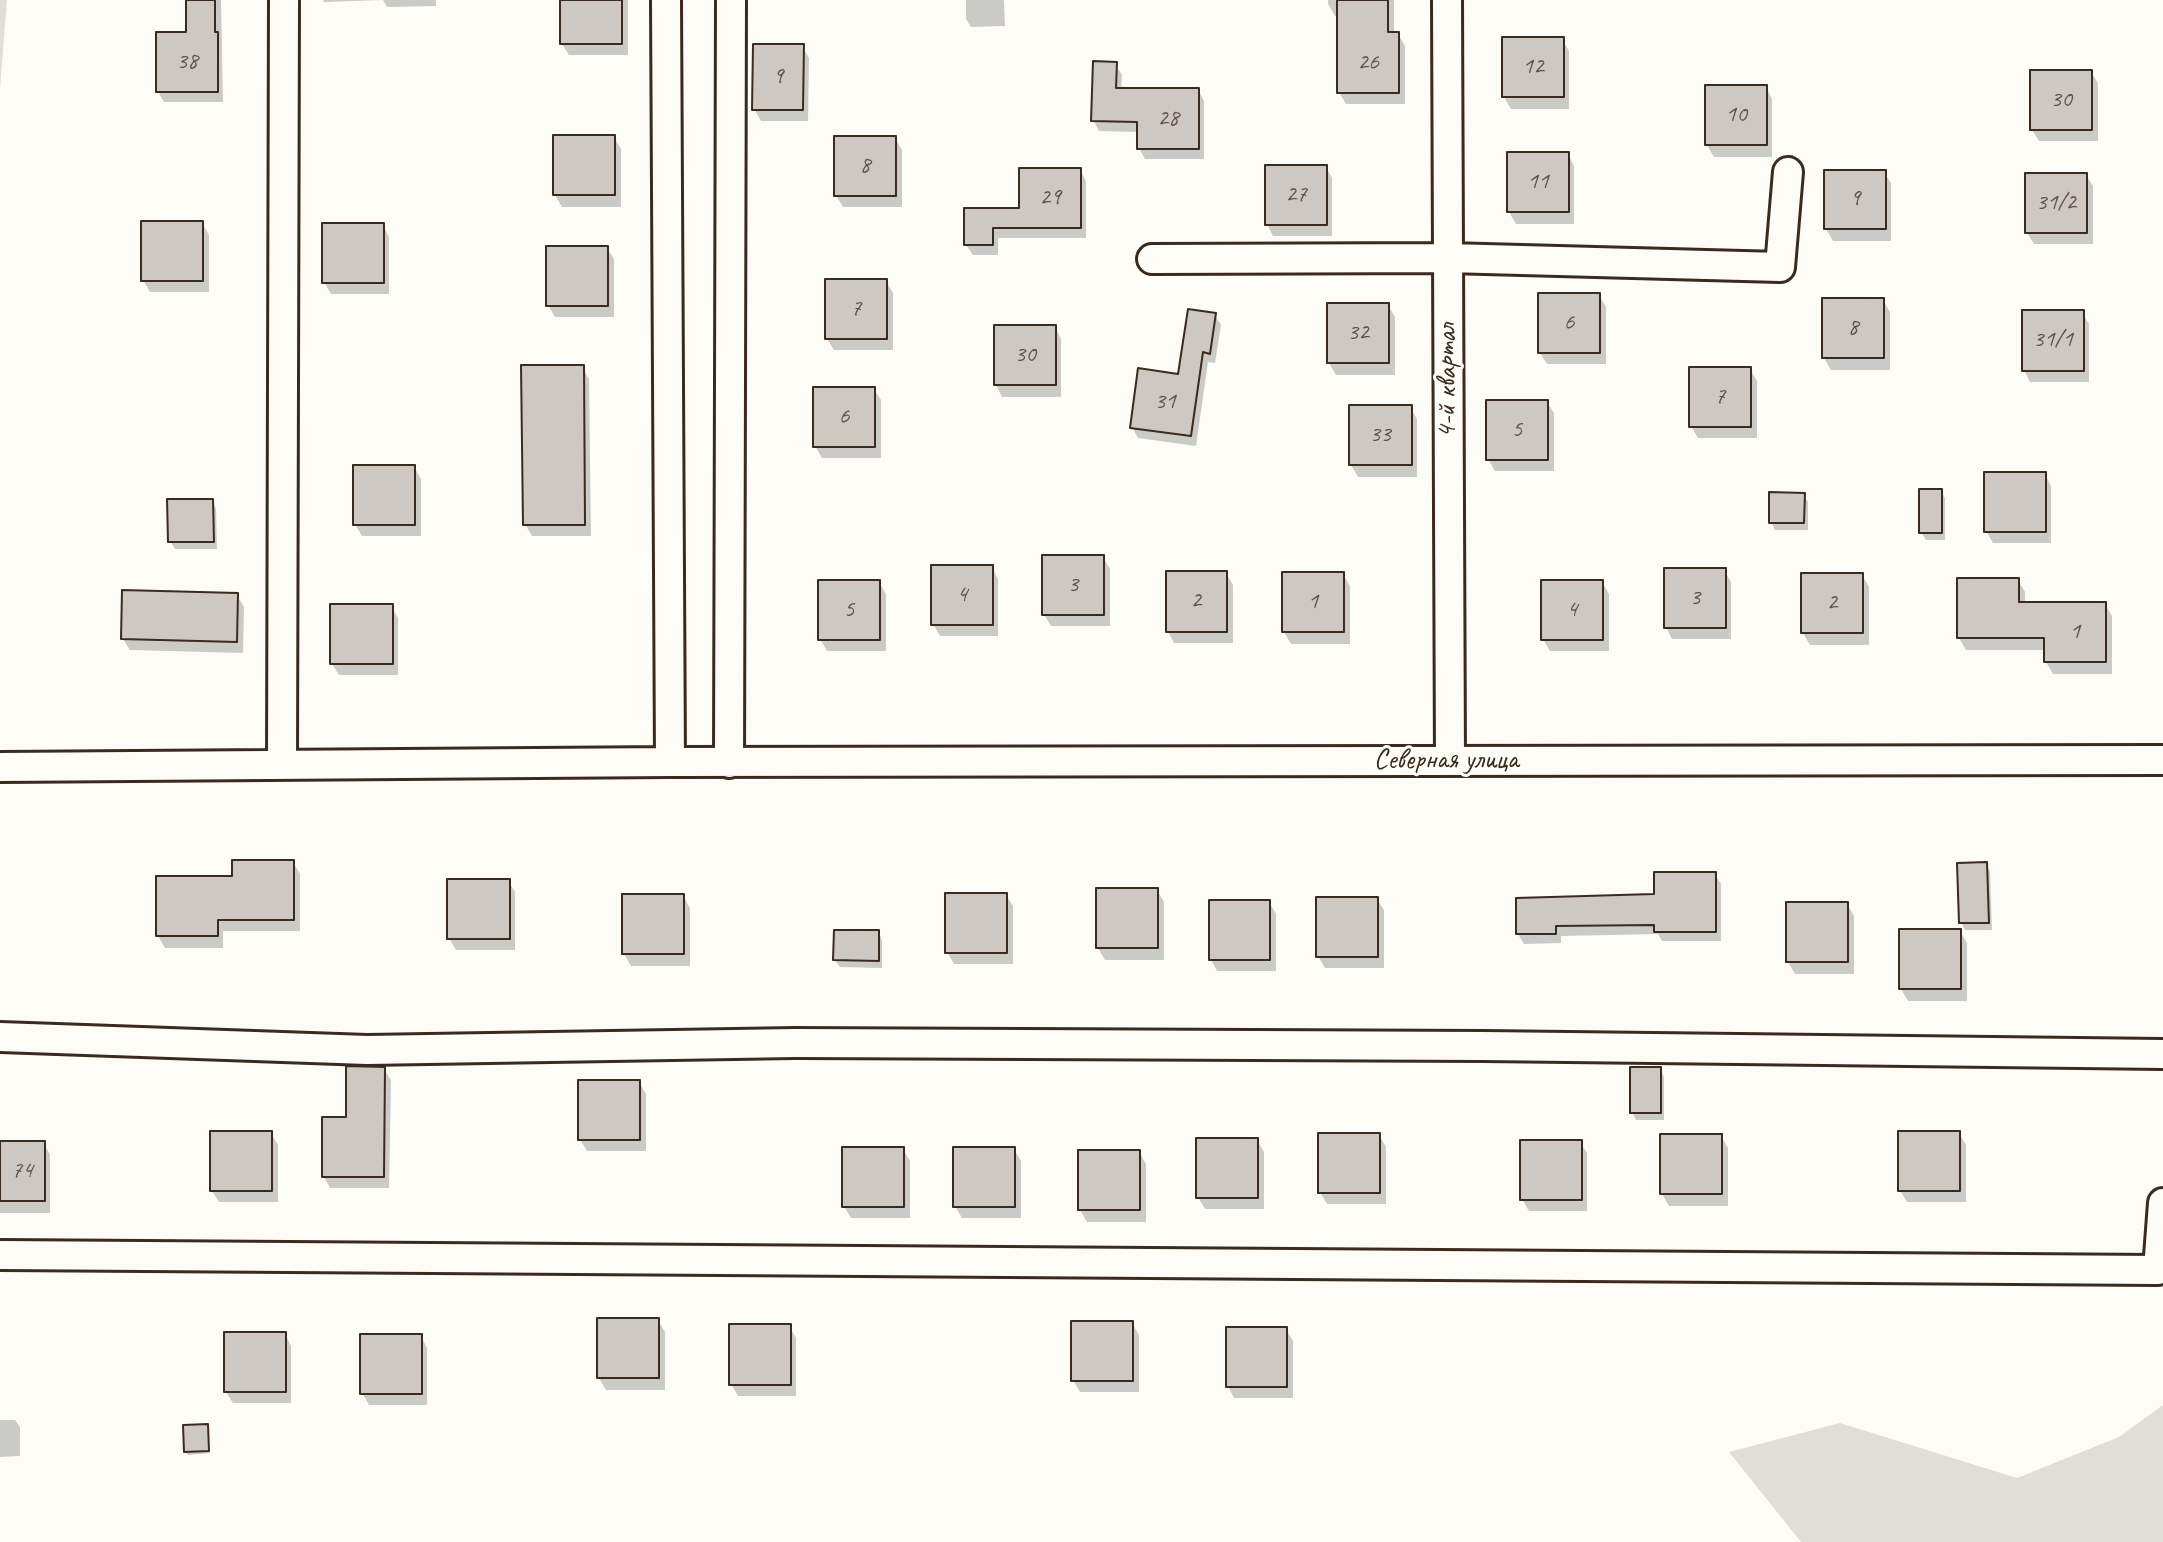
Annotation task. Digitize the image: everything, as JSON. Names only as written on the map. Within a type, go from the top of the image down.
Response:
[{"type":"street","points":[[282,765],[284,0]]},
{"type":"street","points":[[666,0],[670,762]]},
{"type":"street","points":[[729,763],[731,0]]},
{"type":"street","name":"4-й квартал","points":[[1447,0],[1450,761]]},
{"type":"street","points":[[1152,259],[1448,258],[1780,267],[1788,172]]},
{"type":"street","name":"Северная улица","points":[[0,767],[670,762],[2163,760]]},
{"type":"street","points":[[0,1037],[367,1050],[811,1043],[1483,1046],[2163,1054]]},
{"type":"street","points":[[0,1255],[2158,1270],[2163,1203]]},
{"type":"shaded area","points":[[0,0],[7,0],[0,89]]},
{"type":"shaded area","points":[[2163,1405],[2163,1542],[1801,1542],[1729,1452],[1840,1423],[2017,1478],[2119,1437]]},
{"type":"building","points":[[186,0],[215,0],[218,92],[156,92],[156,32],[186,32]]},
{"type":"building","points":[[560,0],[622,0],[622,44],[560,44]]},
{"type":"building","points":[[1337,0],[1388,0],[1388,32],[1399,32],[1399,93],[1337,93]]},
{"type":"building","points":[[1502,37],[1564,37],[1564,97],[1502,97]]},
{"type":"building","points":[[753,44],[804,44],[803,110],[752,110]]},
{"type":"building","points":[[1093,61],[1117,62],[1116,88],[1199,88],[1199,149],[1137,149],[1137,122],[1091,121]]},
{"type":"building","points":[[2030,70],[2092,70],[2092,130],[2030,130]]},
{"type":"building","points":[[1705,85],[1767,85],[1767,145],[1705,145]]},
{"type":"building","points":[[553,135],[615,135],[615,195],[553,195]]},
{"type":"building","points":[[834,136],[896,136],[896,196],[834,196]]},
{"type":"building","points":[[1507,152],[1569,152],[1569,212],[1507,212]]},
{"type":"building","points":[[1265,165],[1327,165],[1327,225],[1265,225]]},
{"type":"building","points":[[1019,168],[1081,168],[1081,228],[993,228],[993,245],[964,245],[964,208],[1019,208]]},
{"type":"building","points":[[1824,170],[1886,170],[1886,229],[1824,229]]},
{"type":"building","points":[[2025,173],[2087,173],[2087,233],[2025,233]]},
{"type":"building","points":[[141,221],[203,221],[203,281],[141,281]]},
{"type":"building","points":[[322,223],[384,223],[384,283],[322,283]]},
{"type":"building","points":[[546,246],[608,246],[608,306],[546,306]]},
{"type":"building","points":[[825,279],[887,279],[887,339],[825,339]]},
{"type":"building","points":[[1538,293],[1600,293],[1600,353],[1538,353]]},
{"type":"building","points":[[1822,298],[1884,298],[1884,358],[1822,358]]},
{"type":"building","points":[[1327,303],[1389,303],[1389,363],[1327,363]]},
{"type":"building","points":[[1188,309],[1216,313],[1210,354],[1203,352],[1191,436],[1130,428],[1138,368],[1178,374]]},
{"type":"building","points":[[2022,310],[2084,310],[2084,371],[2022,371]]},
{"type":"building","points":[[994,325],[1056,325],[1056,385],[994,385]]},
{"type":"building","points":[[521,365],[584,365],[585,525],[523,525]]},
{"type":"building","points":[[1689,367],[1751,367],[1751,427],[1689,427]]},
{"type":"building","points":[[813,387],[875,387],[875,447],[813,447]]},
{"type":"building","points":[[1486,400],[1548,400],[1548,460],[1486,460]]},
{"type":"building","points":[[1349,405],[1412,405],[1412,465],[1349,465]]},
{"type":"building","points":[[353,465],[415,465],[415,525],[353,525]]},
{"type":"building","points":[[1984,472],[2046,472],[2046,532],[1984,532]]},
{"type":"building","points":[[1919,489],[1942,489],[1942,533],[1919,533]]},
{"type":"building","points":[[1769,492],[1805,493],[1804,523],[1769,523]]},
{"type":"building","points":[[167,499],[213,499],[214,542],[168,542]]},
{"type":"building","points":[[1042,555],[1104,555],[1104,615],[1042,615]]},
{"type":"building","points":[[931,565],[993,565],[993,625],[931,625]]},
{"type":"building","points":[[1664,568],[1726,568],[1726,628],[1664,628]]},
{"type":"building","points":[[1166,571],[1227,571],[1227,632],[1166,632]]},
{"type":"building","points":[[1282,572],[1344,572],[1344,632],[1282,632]]},
{"type":"building","points":[[1801,573],[1863,573],[1863,633],[1801,633]]},
{"type":"building","points":[[1957,578],[2019,578],[2019,602],[2106,602],[2106,662],[2044,662],[2044,638],[1957,638]]},
{"type":"building","points":[[818,580],[880,580],[880,640],[818,640]]},
{"type":"building","points":[[1541,580],[1603,580],[1603,640],[1541,640]]},
{"type":"building","points":[[122,590],[238,593],[237,642],[121,639]]},
{"type":"building","points":[[330,604],[393,604],[393,664],[330,664]]},
{"type":"building","points":[[232,860],[294,860],[294,920],[218,920],[218,936],[156,936],[156,876],[232,876]]},
{"type":"building","points":[[1987,862],[1989,923],[1959,923],[1957,863]]},
{"type":"building","points":[[1654,872],[1716,872],[1716,932],[1654,932],[1654,925],[1556,926],[1556,934],[1516,934],[1516,898],[1654,894]]},
{"type":"building","points":[[447,879],[510,879],[510,939],[447,939]]},
{"type":"building","points":[[1096,888],[1158,888],[1158,948],[1096,948]]},
{"type":"building","points":[[945,893],[1007,893],[1007,953],[945,953]]},
{"type":"building","points":[[622,894],[684,894],[684,954],[622,954]]},
{"type":"building","points":[[1316,897],[1378,897],[1378,957],[1316,957]]},
{"type":"building","points":[[1209,900],[1270,900],[1270,960],[1209,960]]},
{"type":"building","points":[[1786,902],[1848,902],[1848,962],[1786,962]]},
{"type":"building","points":[[1899,929],[1961,929],[1961,989],[1899,989]]},
{"type":"building","points":[[834,930],[879,930],[879,961],[833,960]]},
{"type":"building","points":[[346,1066],[385,1067],[384,1177],[322,1177],[322,1117],[346,1117]]},
{"type":"building","points":[[1630,1067],[1661,1067],[1661,1113],[1630,1113]]},
{"type":"building","points":[[578,1080],[640,1080],[640,1140],[578,1140]]},
{"type":"building","points":[[210,1131],[272,1131],[272,1191],[210,1191]]},
{"type":"building","points":[[1898,1131],[1960,1131],[1960,1191],[1898,1191]]},
{"type":"building","points":[[1318,1133],[1380,1133],[1380,1193],[1318,1193]]},
{"type":"building","points":[[1660,1134],[1722,1134],[1722,1194],[1660,1194]]},
{"type":"building","points":[[1196,1138],[1258,1138],[1258,1198],[1196,1198]]},
{"type":"building","points":[[1520,1140],[1582,1140],[1582,1200],[1520,1200]]},
{"type":"building","points":[[0,1141],[45,1141],[45,1201],[0,1201]]},
{"type":"building","points":[[842,1147],[904,1147],[904,1207],[842,1207]]},
{"type":"building","points":[[953,1147],[1015,1147],[1015,1207],[953,1207]]},
{"type":"building","points":[[1078,1150],[1140,1150],[1140,1210],[1078,1210]]},
{"type":"building","points":[[597,1318],[659,1318],[659,1378],[597,1378]]},
{"type":"building","points":[[1071,1321],[1133,1321],[1133,1381],[1071,1381]]},
{"type":"building","points":[[729,1324],[791,1324],[791,1385],[729,1385]]},
{"type":"building","points":[[1226,1327],[1287,1327],[1287,1387],[1226,1387]]},
{"type":"building","points":[[224,1332],[286,1332],[286,1392],[224,1392]]},
{"type":"building","points":[[360,1334],[422,1334],[422,1394],[360,1394]]},
{"type":"building","points":[[208,1424],[209,1451],[184,1452],[183,1425]]}]
